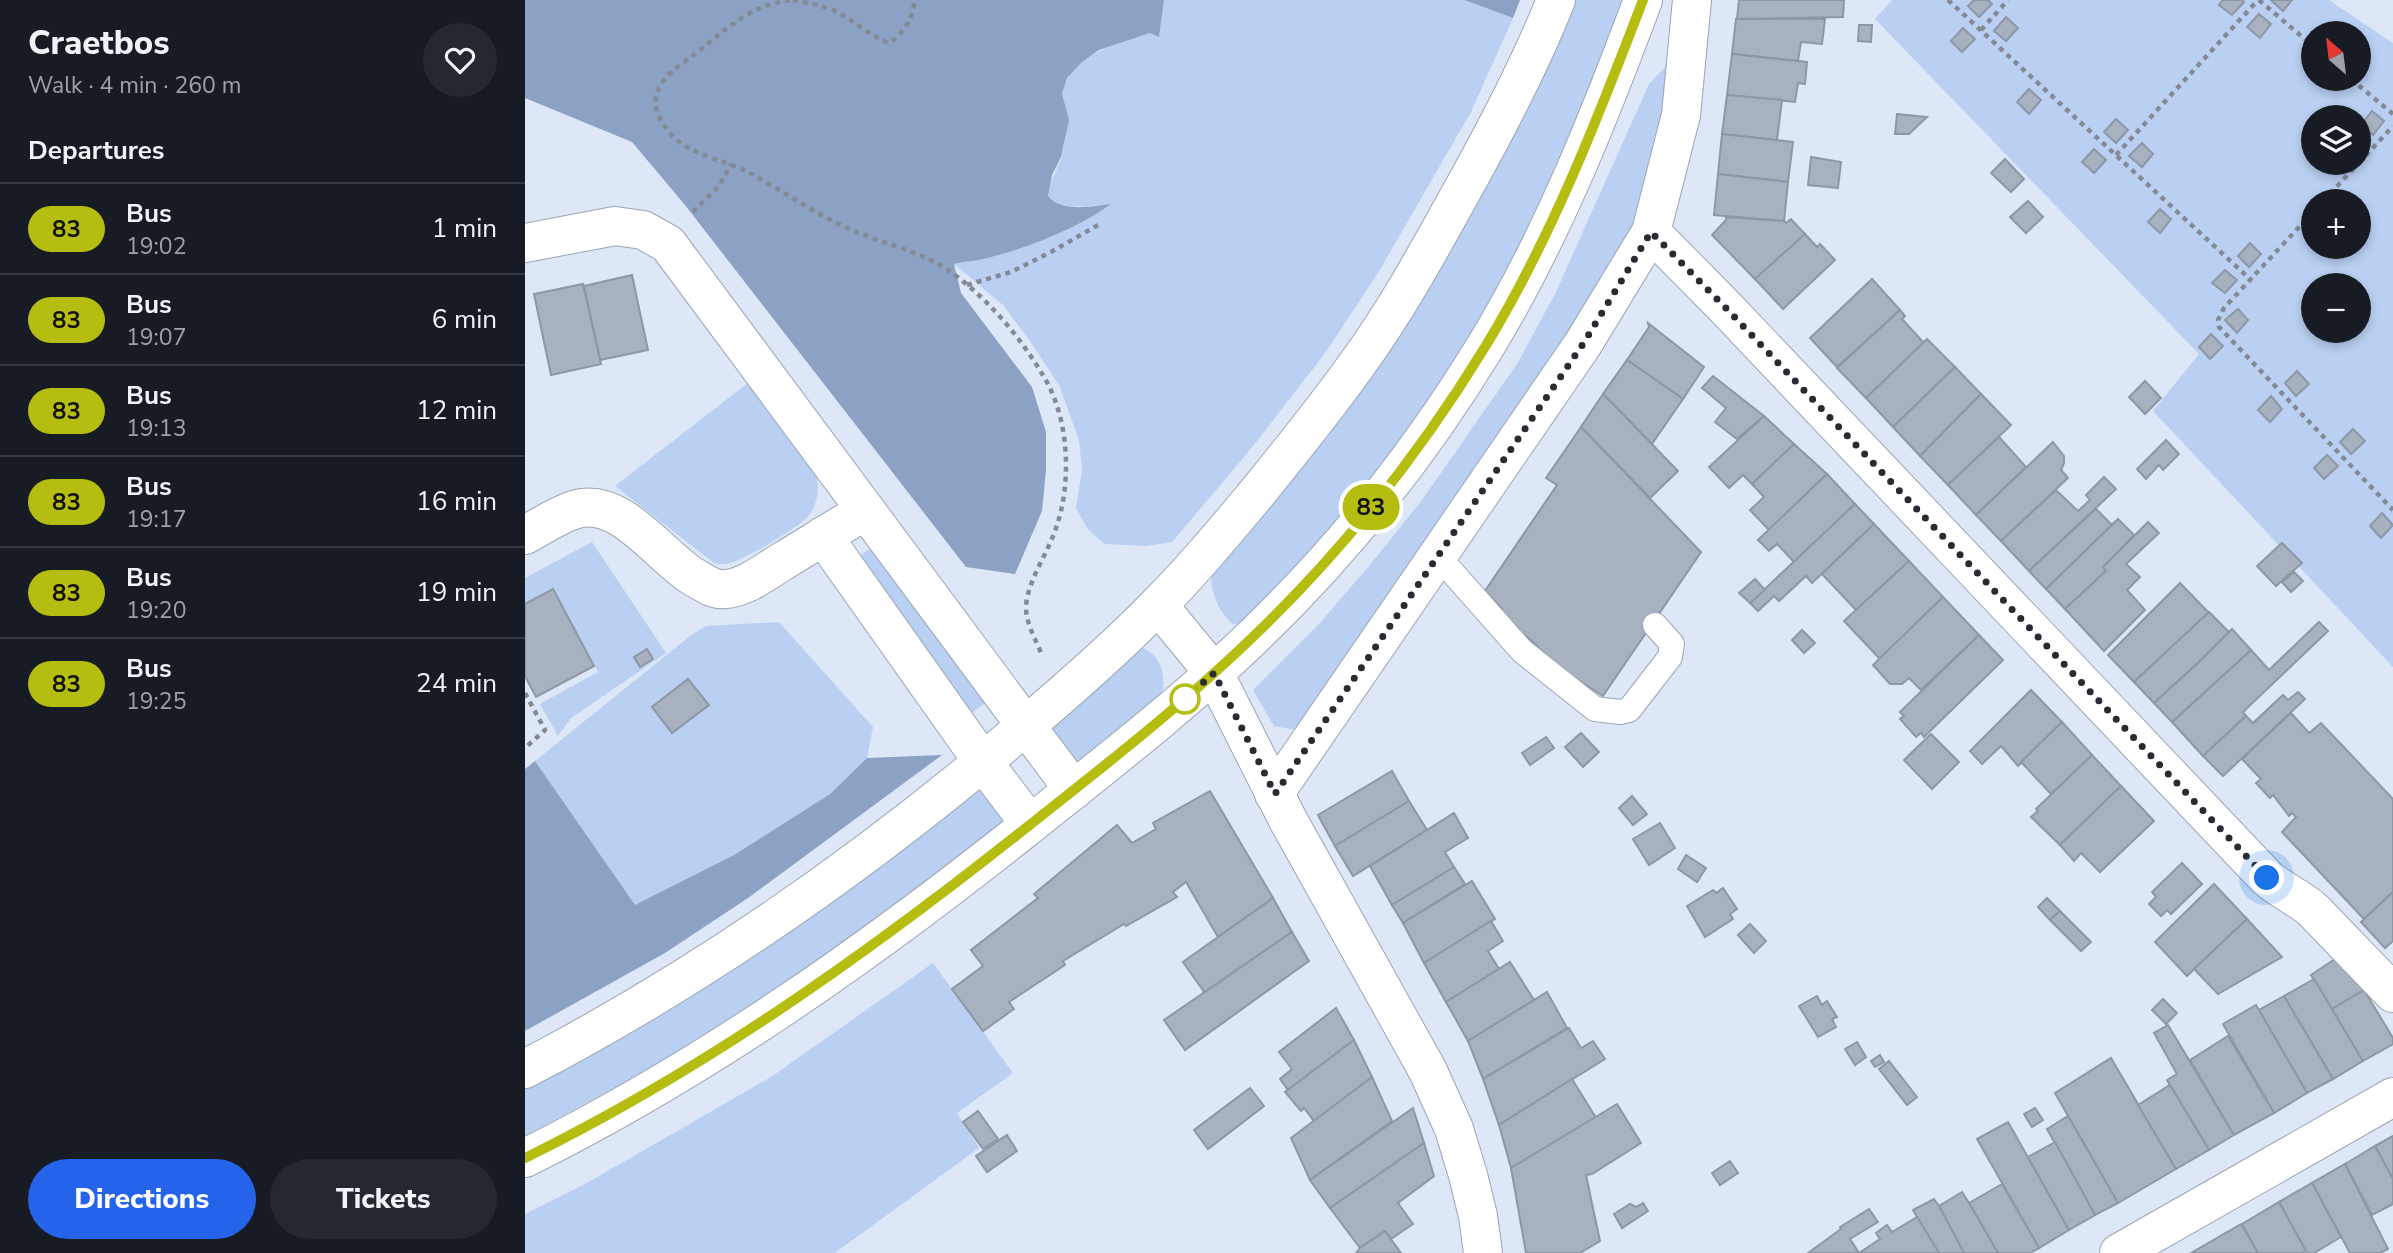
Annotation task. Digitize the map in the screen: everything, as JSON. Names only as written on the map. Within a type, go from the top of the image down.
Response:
[{"type":"street","points":[[525,1069],[649,999],[815,891],[983,762],[1073,685],[1158,606],[1289,454],[1357,365],[1413,278],[1487,148],[1556,0]]},
{"type":"street","points":[[525,1158],[709,1056],[785,1007],[891,932],[1163,718],[1260,630],[1321,565],[1387,488],[1485,348],[1520,286],[1554,214],[1643,0]]},
{"type":"street","points":[[1275,794],[1583,344],[1651,232],[1681,115],[1692,0]]},
{"type":"street","points":[[525,243],[615,226],[643,230],[657,236],[676,252],[1074,790]]},
{"type":"street","points":[[1651,232],[2267,878],[2282,891],[2299,898],[2313,910],[2393,993]]},
{"type":"street","points":[[525,535],[568,512],[591,506],[602,508],[613,512],[686,572],[706,584],[724,590],[747,583],[865,510]]},
{"type":"street","points":[[823,537],[1030,824]]},
{"type":"street","points":[[1158,606],[1214,673],[1275,794],[1406,1029],[1443,1102],[1468,1175],[1483,1253]]},
{"type":"street","points":[[2119,1253],[2393,1097]]},
{"type":"lane","points":[[1438,556],[1522,651],[1595,709],[1620,712],[1629,710],[1670,657],[1672,644],[1655,625]]},
{"type":"path","points":[[915,0],[908,23],[899,36],[889,43],[874,37],[827,8],[792,0],[766,4],[750,12],[672,71],[659,85],[657,114],[678,141],[689,147],[731,164],[859,233],[934,261],[966,285],[1009,328],[1045,378],[1058,406],[1065,455],[1062,506],[1026,606],[1028,622],[1044,662]]},
{"type":"path","points":[[1948,0],[2251,280]]},
{"type":"path","points":[[1981,30],[2008,0]]},
{"type":"path","points":[[2116,155],[2259,0],[2301,36]]},
{"type":"path","points":[[2365,91],[2393,114]]},
{"type":"path","points":[[2371,150],[2393,126]]},
{"type":"path","points":[[657,236],[706,201],[719,186],[731,164]]},
{"type":"path","points":[[2334,189],[2348,175]]},
{"type":"path","points":[[966,285],[1011,272],[1098,225]]},
{"type":"path","points":[[2301,225],[2224,308],[2218,320],[2219,327],[2393,510]]},
{"type":"path","points":[[525,693],[545,730],[525,748]]},
{"type":"shaded area","points":[[525,0],[1164,0],[1159,37],[1150,33],[1099,50],[1067,78],[1062,94],[1069,120],[1061,157],[1052,175],[1048,196],[1069,207],[1111,204],[1069,229],[1038,242],[1006,253],[954,264],[961,293],[1032,387],[1046,432],[1042,511],[1015,574],[966,567],[685,205],[632,142],[525,98]]},
{"type":"shaded area","points":[[1164,0],[1463,0],[1513,18],[1471,112],[1378,273],[1326,352],[1250,450],[1172,542],[1146,546],[1104,544],[1087,528],[1076,508],[1082,470],[1079,441],[1060,387],[1003,305],[954,264],[1035,243],[1075,226],[1109,205],[1069,206],[1048,196],[1062,155],[1067,128],[1063,91],[1075,68],[1098,52],[1150,33],[1159,37]]},
{"type":"shaded area","points":[[1464,0],[1520,0],[1513,18]]},
{"type":"shaded area","points":[[1572,0],[1629,0],[1531,224],[1501,285],[1421,412],[1366,487],[1302,566],[1240,624],[1233,624],[1217,602],[1211,576]]},
{"type":"shaded area","points":[[1892,0],[2329,0],[2360,21],[2301,21],[2301,91],[2371,91],[2371,28],[2393,43],[2393,667],[2153,411],[2199,354],[1875,19]]},
{"type":"shaded area","points":[[1670,62],[1660,139],[1649,184],[1627,239],[1599,291],[1296,730],[1274,726],[1253,690],[1319,624],[1369,566],[1422,500],[1517,364],[1555,294],[1649,84]]},
{"type":"shaded area","points":[[753,379],[816,471],[817,499],[805,520],[785,534],[737,560],[726,564],[714,563],[615,486]]},
{"type":"shaded area","points":[[592,542],[666,653],[571,718],[558,736],[540,704],[598,672],[553,589],[525,604],[525,578]]},
{"type":"shaded area","points":[[873,549],[987,702],[970,714],[859,558],[866,551]]},
{"type":"shaded area","points":[[779,622],[873,727],[867,758],[830,794],[734,855],[635,906],[535,761],[706,626]]},
{"type":"shaded area","points":[[1142,648],[1154,656],[1161,668],[1161,697],[1077,767],[1046,731],[1136,649]]},
{"type":"shaded area","points":[[942,755],[748,898],[665,953],[525,1031],[525,769],[535,761],[635,905],[734,855],[830,794],[867,758]]},
{"type":"shaded area","points":[[978,786],[1006,822],[823,959],[675,1055],[525,1136],[525,1085]]},
{"type":"shaded area","points":[[933,963],[1013,1073],[957,1113],[979,1148],[835,1253],[525,1253],[525,1214],[585,1184],[771,1077]]},
{"type":"building","points":[[1739,0],[1844,0],[1843,17],[1737,19]]},
{"type":"building","points":[[1974,0],[1988,0],[1992,4],[1979,17],[1968,6]]},
{"type":"building","points":[[2223,0],[2244,2],[2232,15],[2219,5]]},
{"type":"building","points":[[2271,0],[2292,0],[2283,11]]},
{"type":"building","points":[[2259,14],[2271,24],[2260,38],[2247,27]]},
{"type":"building","points":[[2006,17],[2018,28],[2006,41],[1994,31]]},
{"type":"building","points":[[1736,19],[1825,19],[1822,44],[1801,42],[1798,61],[1732,54]]},
{"type":"building","points":[[1859,25],[1872,25],[1871,42],[1858,41]]},
{"type":"building","points":[[1963,28],[1975,39],[1962,52],[1951,41]]},
{"type":"building","points":[[1732,54],[1807,62],[1805,84],[1798,83],[1795,102],[1727,95]]},
{"type":"building","points":[[2029,89],[2041,100],[2029,114],[2017,102]]},
{"type":"building","points":[[1727,95],[1782,100],[1777,140],[1722,134]]},
{"type":"building","points":[[2371,112],[2384,121],[2373,135],[2371,133]]},
{"type":"building","points":[[1897,114],[1927,117],[1909,134],[1895,134]]},
{"type":"building","points":[[2116,119],[2128,130],[2116,143],[2104,132]]},
{"type":"building","points":[[1722,134],[1793,142],[1788,182],[1718,174]]},
{"type":"building","points":[[2142,143],[2153,154],[2142,167],[2129,156]]},
{"type":"building","points":[[2094,149],[2106,160],[2094,173],[2082,162]]},
{"type":"building","points":[[1811,157],[1841,162],[1838,188],[1808,185]]},
{"type":"building","points":[[2005,159],[2024,179],[2011,192],[1991,173]]},
{"type":"building","points":[[1718,174],[1788,182],[1784,221],[1714,215]]},
{"type":"building","points":[[2028,201],[2043,217],[2026,233],[2010,217]]},
{"type":"building","points":[[2160,209],[2171,219],[2160,233],[2148,222]]},
{"type":"building","points":[[1726,217],[1786,223],[1791,219],[1805,234],[1755,279],[1712,235]]},
{"type":"building","points":[[1805,234],[1817,247],[1820,244],[1835,260],[1783,309],[1755,279]]},
{"type":"building","points":[[2250,243],[2261,254],[2249,267],[2238,256]]},
{"type":"building","points":[[2225,270],[2237,280],[2225,293],[2212,283]]},
{"type":"building","points":[[632,275],[648,350],[600,360],[584,286]]},
{"type":"building","points":[[1872,279],[1900,310],[1837,367],[1810,338]]},
{"type":"building","points":[[583,284],[601,364],[551,375],[534,294]]},
{"type":"building","points":[[2238,309],[2248,320],[2237,333],[2225,320]]},
{"type":"building","points":[[1900,310],[1905,316],[1902,319],[1924,343],[1866,398],[1837,368]]},
{"type":"building","points":[[1648,323],[1704,367],[1683,399],[1627,360],[1649,327]]},
{"type":"building","points":[[2211,334],[2223,346],[2210,359],[2199,347]]},
{"type":"building","points":[[1927,339],[1955,367],[1893,427],[1866,398]]},
{"type":"building","points":[[1627,360],[1683,399],[1652,444],[1603,394]]},
{"type":"building","points":[[1955,367],[1981,394],[1920,456],[1893,427]]},
{"type":"building","points":[[2297,371],[2309,384],[2296,396],[2285,383]]},
{"type":"building","points":[[1713,376],[1764,416],[1737,439],[1715,422],[1726,408],[1702,388]]},
{"type":"building","points":[[2145,381],[2161,398],[2145,414],[2129,397]]},
{"type":"building","points":[[1603,394],[1678,471],[1650,498],[1581,427]]},
{"type":"building","points":[[1981,394],[2011,425],[1948,485],[1920,456]]},
{"type":"building","points":[[2271,396],[2282,409],[2270,422],[2258,410]]},
{"type":"building","points":[[1764,416],[1794,444],[1752,484],[1743,475],[1729,488],[1709,467]]},
{"type":"building","points":[[1581,427],[1701,552],[1603,696],[1556,666],[1530,639],[1497,617],[1502,609],[1485,591],[1557,485],[1546,478]]},
{"type":"building","points":[[2353,429],[2365,441],[2351,454],[2340,442]]},
{"type":"building","points":[[1999,437],[2026,467],[1976,515],[1948,485]]},
{"type":"building","points":[[2166,440],[2179,454],[2163,470],[2159,465],[2146,479],[2137,469]]},
{"type":"building","points":[[2053,442],[2064,456],[2061,470],[2068,478],[2001,541],[1976,515]]},
{"type":"building","points":[[1794,444],[1827,474],[1769,530],[1750,510],[1764,497],[1752,484]]},
{"type":"building","points":[[2327,455],[2338,466],[2324,479],[2314,468]]},
{"type":"building","points":[[1827,474],[1855,504],[1794,562],[1777,544],[1769,551],[1758,540]]},
{"type":"building","points":[[2104,477],[2116,489],[2029,571],[2001,541],[2056,490],[2078,511],[2090,500],[2086,495]]},
{"type":"building","points":[[1855,504],[1874,524],[1812,583],[1806,576],[1779,601],[1774,596],[1758,611],[1750,603]]},
{"type":"building","points":[[2096,509],[2112,525],[2046,589],[2029,571]]},
{"type":"building","points":[[2382,513],[2393,525],[2381,538],[2370,526]]},
{"type":"building","points":[[2118,519],[2134,535],[2103,567],[2106,571],[2065,609],[2046,589]]},
{"type":"building","points":[[2148,522],[2159,533],[2126,564],[2140,577],[2127,590],[2145,610],[2104,651],[2065,609],[2106,571],[2103,567]]},
{"type":"building","points":[[1874,524],[1909,561],[1856,610],[1822,574]]},
{"type":"building","points":[[2282,543],[2302,563],[2276,586],[2257,566]]},
{"type":"building","points":[[1909,561],[1943,597],[1880,659],[1844,621]]},
{"type":"building","points":[[2294,572],[2303,581],[2291,592],[2282,582]]},
{"type":"building","points":[[1755,579],[1765,590],[1750,603],[1739,593]]},
{"type":"building","points":[[2180,583],[2209,613],[2134,682],[2108,655]]},
{"type":"building","points":[[553,589],[594,666],[536,697],[525,676],[525,604]]},
{"type":"building","points":[[1943,597],[1979,635],[1921,690],[1909,678],[1902,684],[1890,684],[1873,665]]},
{"type":"building","points":[[2209,612],[2229,632],[2154,703],[2134,682]]},
{"type":"building","points":[[2319,622],[2328,631],[2243,712],[2246,716],[2203,756],[2172,722],[2251,650],[2269,670]]},
{"type":"building","points":[[2232,629],[2251,650],[2172,722],[2154,703]]},
{"type":"building","points":[[1802,630],[1815,643],[1804,653],[1792,640]]},
{"type":"building","points":[[1979,635],[2003,660],[1924,737],[1921,733],[1916,737],[1900,719],[1904,716],[1900,712]]},
{"type":"building","points":[[647,649],[653,659],[640,667],[634,657]]},
{"type":"building","points":[[688,679],[709,705],[672,733],[652,707]]},
{"type":"building","points":[[2031,690],[2062,722],[2018,766],[2001,746],[1982,764],[1970,751]]},
{"type":"building","points":[[2298,692],[2305,699],[2223,776],[2203,756],[2246,716],[2253,723],[2283,695],[2288,700]]},
{"type":"building","points":[[2291,713],[2309,733],[2321,723],[2393,799],[2393,892],[2364,919],[2282,832],[2296,817],[2292,813],[2289,816],[2273,795],[2270,798],[2256,783],[2261,779],[2242,759]]},
{"type":"building","points":[[2062,722],[2092,755],[2051,794],[2021,762]]},
{"type":"building","points":[[1581,733],[1599,752],[1583,767],[1565,747]]},
{"type":"building","points":[[1931,734],[1959,762],[1932,789],[1904,760]]},
{"type":"building","points":[[1546,737],[1554,748],[1530,765],[1522,753]]},
{"type":"building","points":[[2092,755],[2121,786],[2060,845],[2031,817]]},
{"type":"building","points":[[1392,771],[1409,801],[1335,846],[1318,815]]},
{"type":"building","points":[[2121,786],[2154,821],[2100,872],[2081,853],[2074,861],[2060,845]]},
{"type":"building","points":[[1210,791],[1273,898],[1218,937],[1186,882],[1173,892],[1177,897],[1126,926],[1124,924],[1063,961],[1065,965],[1009,1002],[1014,1009],[983,1031],[952,989],[983,966],[971,950],[1038,898],[1034,894],[1117,825],[1132,843],[1156,829],[1153,823]]},
{"type":"building","points":[[1632,796],[1647,814],[1633,825],[1619,808]]},
{"type":"building","points":[[1409,801],[1427,830],[1353,876],[1335,846]]},
{"type":"building","points":[[1454,813],[1468,838],[1445,852],[1454,867],[1392,905],[1370,866]]},
{"type":"building","points":[[1660,823],[1675,848],[1649,865],[1633,839]]},
{"type":"building","points":[[1686,855],[1706,868],[1697,882],[1678,869]]},
{"type":"building","points":[[2182,863],[2202,884],[2171,914],[2167,910],[2161,916],[2149,904],[2156,897],[2152,892]]},
{"type":"building","points":[[1454,867],[1465,884],[1403,923],[1392,905]]},
{"type":"building","points":[[1472,881],[1495,919],[1424,963],[1403,923]]},
{"type":"building","points":[[2214,884],[2247,919],[2187,976],[2155,942]]},
{"type":"building","points":[[1723,888],[1737,909],[1730,914],[1733,919],[1705,937],[1687,906],[1713,890],[1716,893]]},
{"type":"building","points":[[2393,892],[2393,941],[2385,948],[2361,922]]},
{"type":"building","points":[[1273,898],[1292,932],[1205,993],[1183,962]]},
{"type":"building","points":[[2047,898],[2060,911],[2050,920],[2038,907]]},
{"type":"building","points":[[2060,911],[2091,942],[2081,951],[2050,920]]},
{"type":"building","points":[[2247,919],[2282,957],[2218,994],[2194,969]]},
{"type":"building","points":[[1491,921],[1503,941],[1488,951],[1499,969],[1446,1002],[1424,963]]},
{"type":"building","points":[[1750,924],[1766,941],[1754,953],[1738,935]]},
{"type":"building","points":[[1292,932],[1309,961],[1185,1050],[1164,1020]]},
{"type":"building","points":[[2335,959],[2364,990],[2332,1009],[2311,975]]},
{"type":"building","points":[[1510,962],[1534,1000],[1468,1041],[1446,1002]]},
{"type":"building","points":[[2314,979],[2363,1061],[2333,1079],[2284,996]]},
{"type":"building","points":[[2364,990],[2393,1038],[2393,1044],[2363,1061],[2332,1009]]},
{"type":"building","points":[[1547,992],[1567,1028],[1483,1079],[1468,1041]]},
{"type":"building","points":[[1817,996],[1822,1005],[1827,1001],[1837,1017],[1832,1019],[1836,1027],[1818,1037],[1799,1006]]},
{"type":"building","points":[[2284,996],[2333,1079],[2307,1093],[2259,1010]]},
{"type":"building","points":[[2163,999],[2177,1013],[2166,1024],[2152,1010]]},
{"type":"building","points":[[2256,1005],[2307,1093],[2274,1113],[2223,1024]]},
{"type":"building","points":[[1336,1008],[1354,1040],[1288,1090],[1280,1079],[1292,1069],[1279,1052]]},
{"type":"building","points":[[2168,1025],[2234,1135],[2209,1150],[2167,1080],[2177,1074],[2154,1033]]},
{"type":"building","points":[[1569,1028],[1581,1048],[1593,1041],[1605,1059],[1499,1125],[1483,1079]]},
{"type":"building","points":[[2228,1036],[2274,1113],[2234,1135],[2190,1060]]},
{"type":"building","points":[[1354,1040],[1372,1077],[1314,1121],[1304,1108],[1301,1111],[1285,1092]]},
{"type":"building","points":[[1857,1042],[1866,1057],[1855,1065],[1845,1049]]},
{"type":"building","points":[[1880,1055],[1884,1062],[1875,1067],[1871,1061]]},
{"type":"building","points":[[2111,1058],[2176,1169],[2118,1203],[2055,1093]]},
{"type":"building","points":[[1889,1061],[1917,1097],[1907,1105],[1879,1069]]},
{"type":"building","points":[[1372,1077],[1392,1121],[1310,1180],[1291,1138]]},
{"type":"building","points":[[1572,1079],[1596,1118],[1511,1168],[1499,1125]]},
{"type":"building","points":[[2170,1085],[2209,1150],[2176,1169],[2138,1105]]},
{"type":"building","points":[[1250,1088],[1264,1106],[1208,1149],[1194,1130]]},
{"type":"building","points":[[1617,1104],[1641,1143],[1592,1174],[1586,1175],[1600,1241],[1580,1253],[1526,1253],[1511,1168]]},
{"type":"building","points":[[1413,1108],[1424,1143],[1330,1208],[1310,1180]]},
{"type":"building","points":[[2035,1108],[2043,1120],[2032,1127],[2024,1114]]},
{"type":"building","points":[[978,1111],[998,1139],[983,1149],[963,1122]]},
{"type":"building","points":[[2068,1116],[2118,1203],[2095,1215],[2047,1129]]},
{"type":"building","points":[[2008,1122],[2069,1230],[2039,1248],[1977,1139]]},
{"type":"building","points":[[1007,1135],[1017,1151],[987,1172],[976,1156]]},
{"type":"building","points":[[2393,1136],[2393,1179],[2375,1146]]},
{"type":"building","points":[[2055,1142],[2095,1215],[2069,1230],[2028,1157]]},
{"type":"building","points":[[1424,1143],[1434,1176],[1398,1203],[1413,1224],[1391,1239],[1385,1231],[1360,1248],[1330,1208]]},
{"type":"building","points":[[2375,1146],[2393,1179],[2393,1204],[2372,1215],[2345,1164]]},
{"type":"building","points":[[1730,1161],[1738,1173],[1720,1185],[1712,1173]]},
{"type":"building","points":[[2345,1164],[2388,1249],[2380,1253],[2350,1253],[2312,1183]]},
{"type":"building","points":[[2312,1183],[2341,1237],[2314,1253],[2307,1253],[2279,1202]]},
{"type":"building","points":[[2002,1184],[2039,1248],[2030,1253],[1998,1253],[1969,1203]]},
{"type":"building","points":[[1962,1192],[1998,1253],[1964,1253],[1939,1206]]},
{"type":"building","points":[[1934,1199],[1964,1253],[1939,1253],[1913,1210]]},
{"type":"building","points":[[2279,1202],[2306,1251],[2302,1253],[2258,1253],[2242,1224]]},
{"type":"building","points":[[1643,1203],[1648,1211],[1622,1228],[1614,1214],[1630,1204],[1636,1207]]},
{"type":"building","points":[[1869,1209],[1878,1222],[1850,1239],[1859,1253],[1808,1253],[1841,1229],[1840,1227]]},
{"type":"building","points":[[1917,1217],[1939,1253],[1859,1253],[1880,1239],[1876,1233],[1887,1225],[1892,1232]]},
{"type":"building","points":[[2241,1224],[2258,1253],[2191,1253]]},
{"type":"building","points":[[1385,1231],[1401,1253],[1356,1253],[1360,1248]]},
{"type":"bus line","name":"83","points":[[525,1158],[709,1056],[785,1007],[891,932],[1113,759],[1163,718],[1260,630],[1321,565],[1387,488],[1485,348],[1520,286],[1570,180],[1643,0]]},
{"type":"route","points":[[1185,699],[1180,703],[1214,673],[1275,794],[1583,344],[1651,232],[2267,878]]}]
